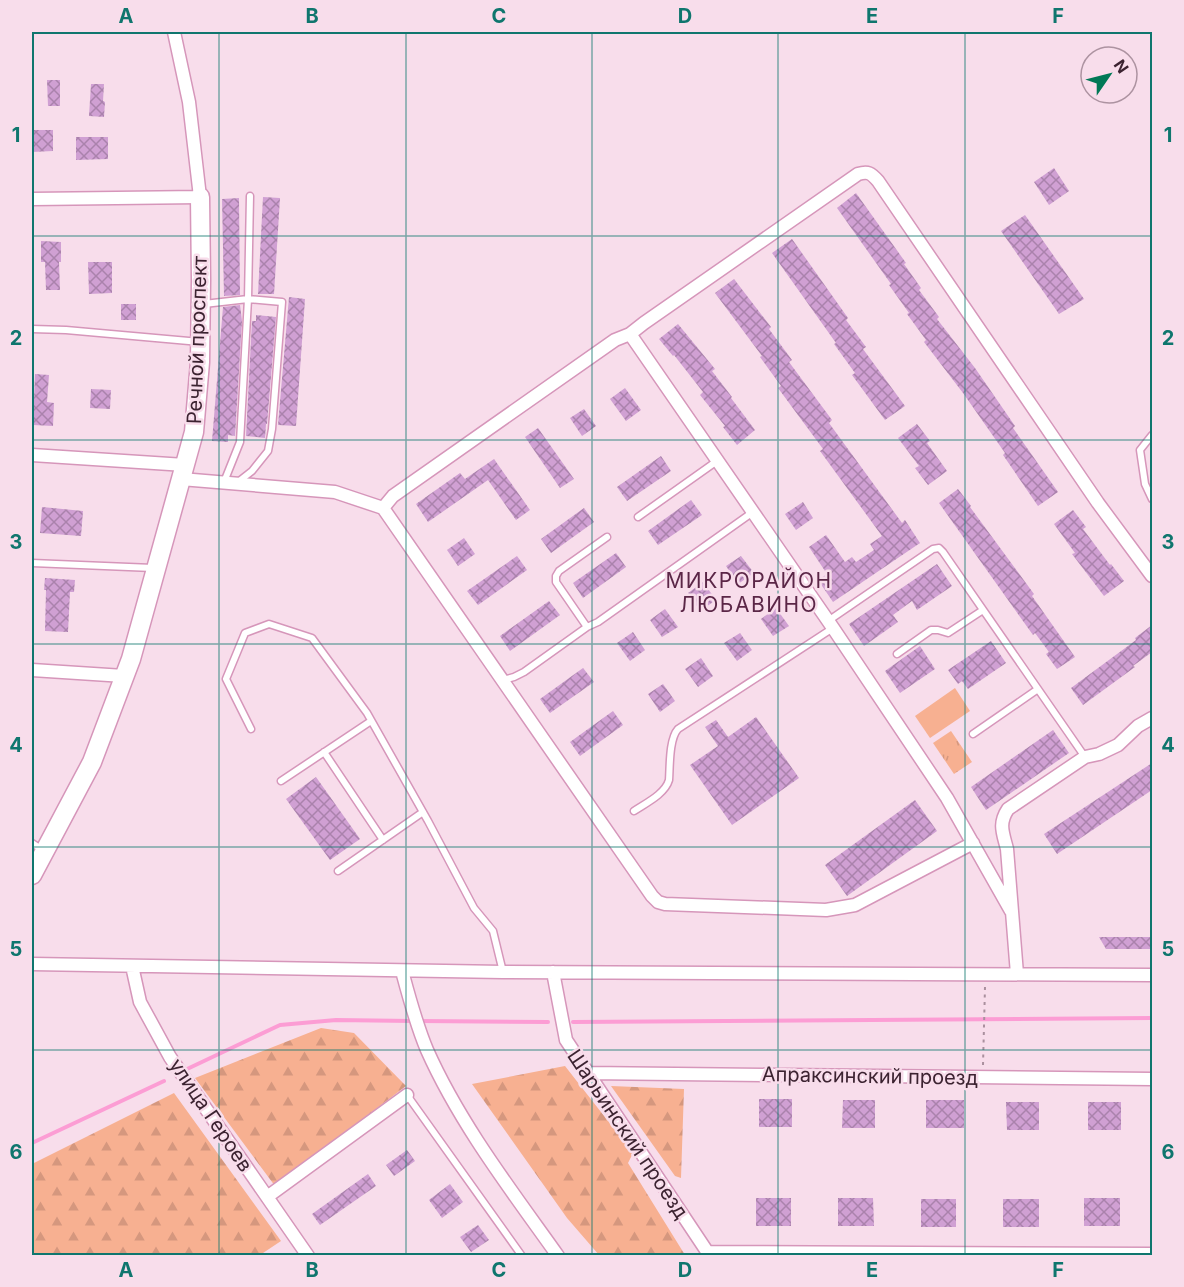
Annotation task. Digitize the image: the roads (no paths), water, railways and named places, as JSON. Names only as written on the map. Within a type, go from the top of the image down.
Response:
[{"type":"street","name":"Речной проспект","points":[[32,875],[38,847],[92,762],[131,659],[194,432],[200,362],[200,197],[189,102],[174,32]]},
{"type":"street","points":[[383,508],[393,496],[494,424],[615,340],[630,334],[858,174],[866,172],[872,174],[885,190],[1098,503],[1152,576]]},
{"type":"street","points":[[32,199],[200,197]]},
{"type":"street","points":[[630,334],[831,624],[947,798],[1011,911]]},
{"type":"street","points":[[32,454],[183,472],[229,483],[335,492],[383,508],[658,902],[826,910],[855,904],[972,843]]},
{"type":"street","points":[[32,670],[124,676]]},
{"type":"street","points":[[1017,974],[1003,818],[1008,809],[1085,757],[1099,754],[1118,745],[1138,726],[1152,718]]},
{"type":"street","points":[[32,964],[503,972],[1152,975]]},
{"type":"street","name":"улица Героев","points":[[132,966],[140,1002],[170,1057],[308,1256]]},
{"type":"street","points":[[402,971],[427,1051],[456,1105],[490,1159],[558,1256]]},
{"type":"street","name":"Шарьинский проезд","points":[[553,972],[566,1040],[709,1254]]},
{"type":"street","name":"Апраксинский проезд","points":[[587,1073],[1152,1079]]},
{"type":"street","points":[[267,1197],[407,1095]]},
{"type":"street","points":[[709,1254],[1152,1254]]},
{"type":"lane","points":[[229,483],[240,442],[248,299],[250,196]]},
{"type":"lane","points":[[200,305],[248,299],[282,302],[272,429],[268,450],[252,471],[229,483]]},
{"type":"lane","points":[[32,329],[200,342]]},
{"type":"lane","points":[[1152,435],[1140,450],[1145,484],[1152,499]]},
{"type":"lane","points":[[638,517],[717,460]]},
{"type":"lane","points":[[503,680],[524,672],[753,512]]},
{"type":"lane","points":[[587,627],[556,582],[556,576],[559,571],[607,537]]},
{"type":"lane","points":[[634,811],[667,786],[672,740],[678,729],[831,624],[933,549],[939,548],[1085,757]]},
{"type":"lane","points":[[32,563],[156,568]]},
{"type":"lane","points":[[897,654],[931,630],[948,633],[983,610]]},
{"type":"lane","points":[[251,729],[226,679],[245,633],[269,624],[312,638],[371,721],[474,908],[493,931],[503,972]]},
{"type":"lane","points":[[973,734],[1038,690]]},
{"type":"lane","points":[[281,781],[371,721]]},
{"type":"lane","points":[[324,752],[383,840]]},
{"type":"lane","points":[[338,871],[423,812]]},
{"type":"lane","points":[[407,1095],[522,1256]]},
{"type":"waterway","points":[[573,1022],[1152,1018]]},
{"type":"waterway","points":[[185,1070],[280,1025],[336,1020],[412,1021]]},
{"type":"waterway","points":[[420,1021],[548,1022]]},
{"type":"waterway","points":[[32,1143],[164,1081]]},
{"type":"district","name":"МИКРОРАЙОН ЛЮБАВИНО","points":[[749,592]]}]
